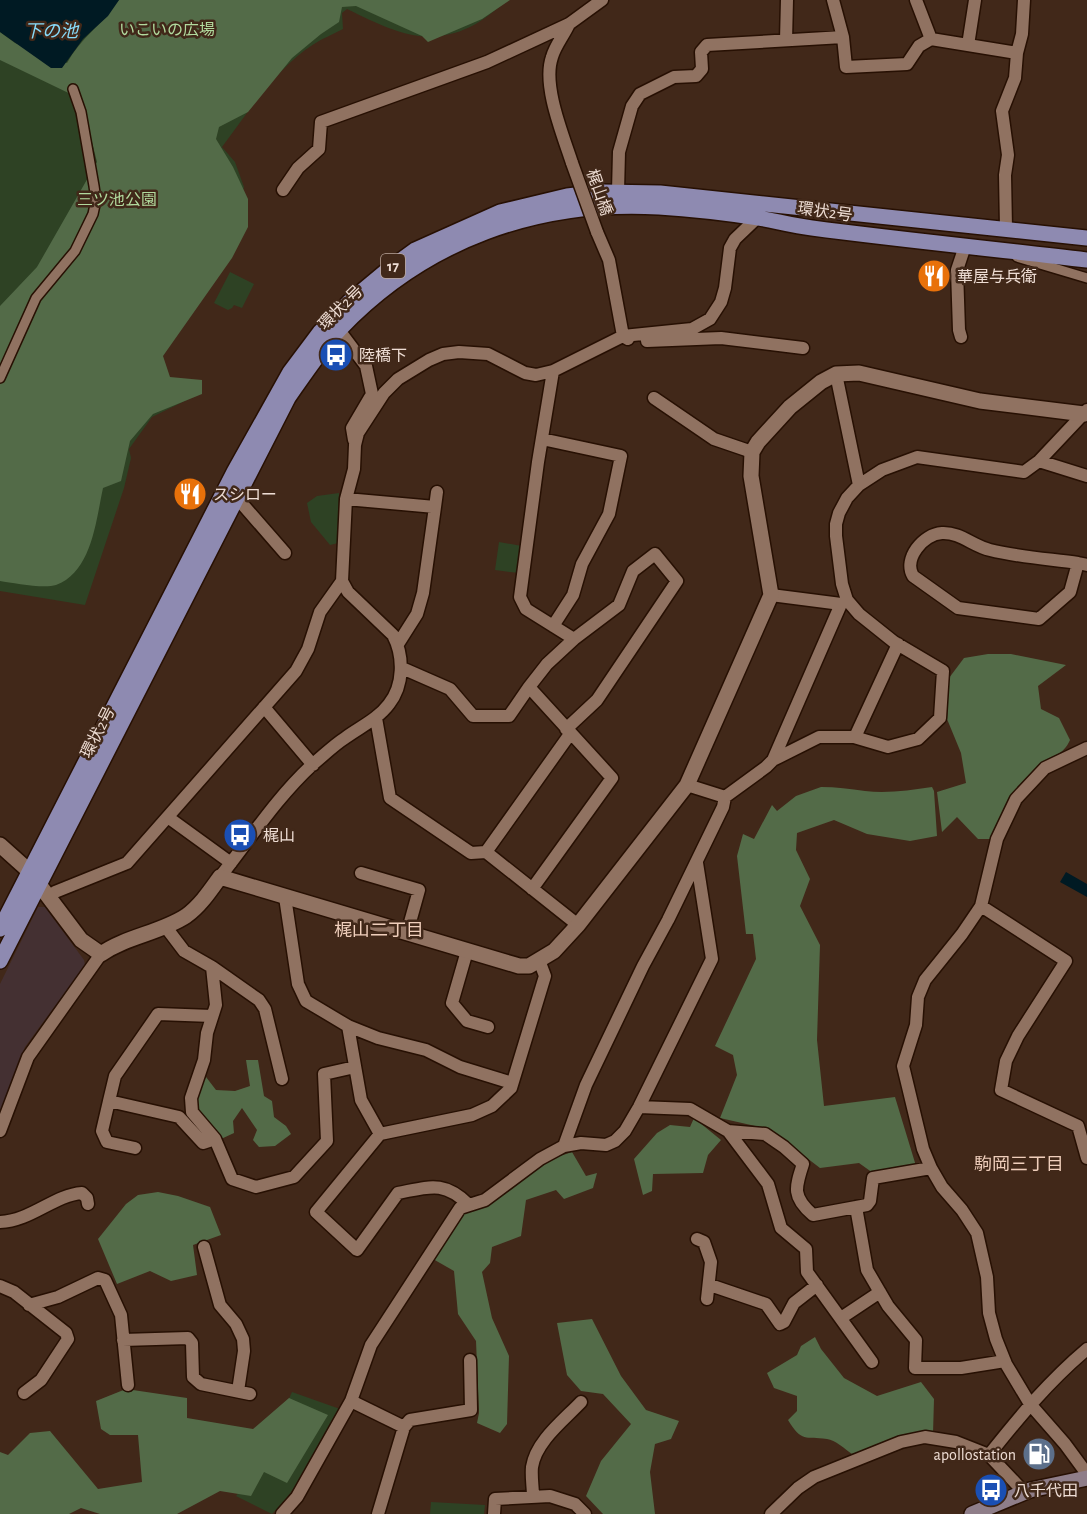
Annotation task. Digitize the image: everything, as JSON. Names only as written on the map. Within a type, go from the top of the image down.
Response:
[{"type":"main road","name":"環状2号","points":[[2,920],[234,472],[290,372],[320,332],[350,302],[415,250],[500,212],[567,196],[618,191],[660,193],[1087,238]]},
{"type":"main road","name":"環状2号","points":[[0,961],[44,891],[288,398],[339,330],[382,291],[422,261],[468,238],[511,222],[560,211],[606,206],[660,207],[757,218],[809,228],[964,248],[1087,260]]},
{"type":"main road","points":[[972,1514],[1024,1492],[1087,1476]]},
{"type":"street","points":[[283,190],[298,168],[319,149],[321,122],[487,62],[569,24],[602,0]]},
{"type":"street","points":[[786,40],[788,0]]},
{"type":"street","points":[[833,0],[843,37],[846,67],[907,64],[919,46],[931,39],[1017,52]]},
{"type":"street","points":[[916,0],[931,39]]},
{"type":"street","points":[[968,45],[975,0]]},
{"type":"street","points":[[1006,228],[1005,175],[1008,155],[1002,111],[1015,78],[1017,52],[1022,34],[1024,0]]},
{"type":"street","name":"梶山橋","points":[[569,24],[552,56],[549,68],[552,98],[572,163],[609,260],[623,336]]},
{"type":"street","points":[[618,191],[619,152],[632,106],[640,94],[674,77],[696,76],[702,69],[701,52],[707,45],[843,37]]},
{"type":"street","points":[[0,378],[36,298],[75,250],[93,214],[96,200],[94,186],[81,112],[73,89]]},
{"type":"street","points":[[0,1131],[2,1116],[28,1057],[101,954],[119,944],[165,926],[197,907],[261,822],[295,782],[342,739],[376,718],[390,704],[397,689],[402,668],[398,644],[393,635],[348,592],[342,581],[346,499],[354,469],[355,445],[358,433],[384,393],[415,367],[443,354],[459,352],[488,354],[525,373],[536,375],[554,371],[623,336],[692,329],[710,319],[721,302],[730,248],[735,239],[757,218]]},
{"type":"street","points":[[961,337],[957,270],[964,248],[1007,254],[1087,278]]},
{"type":"street","points":[[339,330],[366,366],[372,394],[352,428],[355,445]]},
{"type":"street","points":[[623,336],[632,342],[721,338],[803,348]]},
{"type":"street","points":[[554,371],[520,597],[526,609],[574,639]]},
{"type":"street","points":[[220,877],[519,966],[529,966],[554,951],[578,924],[687,785],[771,595],[752,476],[752,452],[758,441],[797,401],[821,382],[836,375],[859,373],[980,401],[1086,412]]},
{"type":"street","points":[[836,375],[860,485]]},
{"type":"street","points":[[654,398],[714,439],[752,452]]},
{"type":"street","points":[[773,760],[844,602],[836,524],[848,498],[860,485],[882,470],[917,457],[1024,472],[1039,461],[1086,412]]},
{"type":"street","points":[[542,439],[621,456],[609,514],[582,564],[573,595],[553,626]]},
{"type":"street","points":[[1039,461],[1087,477]]},
{"type":"street","points":[[398,644],[417,614],[423,593],[438,492]]},
{"type":"street","points":[[237,498],[285,553]]},
{"type":"street","points":[[346,499],[435,507]]},
{"type":"street","points":[[940,533],[958,535],[988,549],[1082,564],[1070,592],[1039,619],[958,608],[913,576],[910,571],[910,559],[925,539],[940,533]]},
{"type":"street","points":[[402,668],[450,689],[473,716],[509,716],[547,664],[574,639],[619,604],[633,571],[655,554],[677,580],[597,700],[568,731],[486,852]]},
{"type":"street","points":[[44,891],[55,892],[127,863],[169,818],[301,663],[320,612],[342,581]]},
{"type":"street","points":[[564,1146],[586,1085],[643,966],[697,863],[723,807],[725,797],[773,760],[819,737],[855,737],[888,747],[918,739],[940,718],[943,671],[898,644],[844,602],[771,595]]},
{"type":"street","points":[[855,737],[898,644]]},
{"type":"street","points":[[529,687],[612,778],[532,889]]},
{"type":"street","points":[[264,707],[313,765]]},
{"type":"street","points":[[376,718],[390,798],[471,853],[486,852],[578,924]]},
{"type":"street","points":[[1087,748],[1045,768],[1016,799],[997,839],[981,906],[925,980],[918,997],[916,1025],[903,1066],[923,1149],[931,1168],[942,1187],[962,1210],[977,1233],[987,1277],[989,1312],[1005,1361],[1030,1404],[1065,1444],[1087,1476]]},
{"type":"street","points":[[687,785],[725,797]]},
{"type":"street","points":[[169,818],[231,863]]},
{"type":"street","points":[[0,845],[29,871],[81,940],[101,954]]},
{"type":"street","points":[[282,1514],[297,1497],[351,1401],[371,1345],[460,1208],[484,1200],[540,1160],[564,1146],[581,1143],[606,1145],[615,1141],[625,1131],[712,959],[697,863]]},
{"type":"street","points":[[361,873],[419,890],[407,933]]},
{"type":"street","points":[[285,897],[298,984],[306,1001],[348,1026],[378,1038],[426,1050],[460,1067],[512,1083]]},
{"type":"street","points":[[981,906],[1066,961],[1018,1036],[1006,1061],[1001,1090],[1078,1126],[1087,1158]]},
{"type":"street","points":[[165,926],[184,951],[212,967],[259,1000],[265,1009],[282,1079]]},
{"type":"street","points":[[467,951],[452,1003],[467,1021],[488,1027]]},
{"type":"street","points":[[469,1205],[460,1195],[436,1186],[398,1193],[357,1250],[316,1212],[380,1134],[472,1114],[492,1106],[511,1088],[545,976],[539,960]]},
{"type":"street","points":[[212,967],[216,1005],[207,1033],[204,1060],[191,1098],[192,1112],[214,1139],[232,1179],[256,1188],[294,1177],[327,1141],[324,1074],[355,1067]]},
{"type":"street","points":[[135,1148],[108,1142],[102,1131],[115,1076],[158,1014],[212,1016]]},
{"type":"street","points":[[348,1026],[361,1100],[380,1134]]},
{"type":"street","points":[[109,1101],[179,1117],[203,1143],[214,1139]]},
{"type":"street","points":[[639,1107],[690,1109],[728,1131],[768,1184],[781,1228],[806,1249],[807,1272],[872,1362]]},
{"type":"street","points":[[728,1131],[765,1134],[803,1164],[796,1186],[799,1203],[813,1215],[867,1205],[870,1201],[873,1178],[931,1168]]},
{"type":"street","points":[[0,1222],[12,1222],[72,1194],[82,1193],[87,1198],[88,1204]]},
{"type":"street","points":[[856,1207],[867,1270],[888,1306],[916,1340],[915,1368],[961,1368],[1005,1361]]},
{"type":"street","points":[[697,1239],[704,1242],[711,1262],[707,1299]]},
{"type":"street","points":[[123,1340],[188,1338],[192,1343],[193,1377],[196,1381],[201,1384],[244,1392],[243,1339],[236,1324],[220,1305],[204,1247]]},
{"type":"street","points":[[29,1305],[58,1297],[98,1278],[105,1280],[122,1315],[128,1385]]},
{"type":"street","points":[[710,1285],[766,1304],[780,1324],[784,1322],[794,1303],[817,1285]]},
{"type":"street","points":[[0,1286],[14,1292],[66,1333],[69,1339],[41,1380],[24,1393]]},
{"type":"street","points":[[841,1318],[880,1292]]},
{"type":"street","points":[[989,1455],[1057,1374],[1087,1349]]},
{"type":"street","points":[[378,1514],[404,1427],[410,1420],[471,1410],[470,1360]]},
{"type":"street","points":[[351,1401],[404,1427]]},
{"type":"street","points":[[533,1497],[532,1468],[536,1453],[581,1402]]},
{"type":"street","points":[[771,1514],[814,1476],[901,1442],[925,1437],[956,1442],[989,1455],[1024,1492]]},
{"type":"street","points":[[494,1514],[495,1499],[550,1496],[575,1504],[585,1514]]},
{"type":"shaded area","points":[[38,907],[45,907],[84,960],[85,965],[25,1047],[0,1112],[0,984]]},
{"type":"green space","name":"三ツ池公園","points":[[0,0],[508,0],[470,27],[437,36],[407,34],[347,9],[342,13],[343,29],[314,44],[287,65],[264,91],[222,147],[235,162],[244,187],[225,256],[153,354],[160,378],[195,396],[152,417],[129,449],[131,458],[124,488],[85,605],[0,591]]},
{"type":"green space","name":"三ツ池公園","points":[[119,0],[510,0],[482,19],[428,42],[422,36],[356,6],[342,7],[339,22],[292,58],[248,112],[219,127],[216,139],[233,167],[248,199],[248,227],[232,258],[163,356],[170,377],[202,380],[202,394],[153,414],[130,441],[121,481],[103,488],[95,529],[78,569],[68,578],[51,586],[0,581],[0,306],[37,267],[97,162],[81,99],[0,60],[0,32],[15,43],[67,63],[78,46]]},
{"type":"green space","points":[[230,272],[254,284],[242,308],[234,305],[228,310],[214,303]]},
{"type":"green space","points":[[339,493],[338,543],[330,545],[311,522],[307,503],[317,496]]},
{"type":"green space","points":[[499,542],[522,546],[519,573],[495,570]]},
{"type":"green space","points":[[988,654],[1011,654],[1066,665],[1038,686],[1041,709],[1059,718],[1070,740],[1061,752],[1041,764],[1025,780],[1000,818],[990,839],[978,839],[957,817],[942,832],[937,792],[966,783],[961,753],[947,719],[949,678],[964,658]]},
{"type":"green space","points":[[821,787],[882,792],[932,787],[934,791],[937,836],[910,841],[867,834],[834,820],[797,833],[796,850],[810,879],[800,906],[820,945],[817,1040],[824,1106],[895,1097],[916,1166],[873,1173],[859,1163],[820,1168],[769,1129],[720,1118],[737,1075],[733,1055],[715,1046],[756,959],[753,934],[746,934],[737,856],[743,834],[754,839],[772,805],[777,811],[796,796]]},
{"type":"green space","points":[[246,1060],[258,1060],[264,1096],[272,1101],[274,1117],[286,1126],[291,1134],[275,1146],[259,1147],[253,1140],[257,1130],[242,1108],[233,1121],[234,1133],[221,1139],[208,1125],[200,1111],[198,1096],[206,1077],[216,1090],[235,1091],[250,1086]]},
{"type":"green space","points":[[694,1118],[721,1140],[708,1155],[703,1173],[653,1174],[652,1191],[643,1195],[634,1159],[657,1133],[670,1125],[690,1127]]},
{"type":"green space","points":[[572,1152],[586,1176],[597,1173],[593,1188],[564,1199],[556,1190],[526,1200],[521,1236],[492,1247],[490,1263],[482,1272],[492,1318],[509,1356],[507,1424],[500,1433],[477,1423],[479,1413],[476,1341],[458,1314],[454,1271],[433,1259],[460,1214],[551,1159]]},
{"type":"green space","points":[[158,1192],[210,1207],[221,1235],[193,1245],[197,1275],[171,1281],[150,1271],[117,1284],[98,1239],[126,1204],[138,1195]]},
{"type":"green space","points":[[592,1319],[621,1376],[646,1410],[679,1421],[671,1439],[655,1444],[650,1472],[655,1514],[603,1514],[586,1496],[601,1461],[631,1424],[603,1394],[581,1391],[567,1375],[557,1323]]},
{"type":"green space","points":[[815,1337],[821,1349],[844,1378],[877,1396],[921,1382],[934,1399],[933,1434],[923,1432],[852,1454],[830,1440],[804,1437],[797,1432],[788,1420],[797,1411],[797,1396],[774,1388],[767,1373],[797,1355],[801,1346]]},
{"type":"green space","points":[[126,1389],[187,1398],[187,1418],[253,1429],[289,1398],[328,1415],[287,1483],[264,1472],[251,1496],[220,1491],[177,1514],[100,1514],[81,1508],[69,1514],[0,1514],[0,1452],[8,1455],[30,1433],[50,1431],[98,1489],[142,1482],[138,1435],[110,1435],[101,1429],[96,1401]]},
{"type":"green space","points":[[292,1392],[340,1409],[301,1478],[272,1514],[236,1496],[254,1474]]},
{"type":"green space","points":[[431,1502],[485,1505],[484,1514],[430,1514]]},
{"type":"water","name":"下の池","points":[[0,0],[119,0],[108,16],[83,39],[62,68],[51,68],[0,32]]},
{"type":"water","points":[[1066,872],[1087,884],[1087,897],[1060,882]]},
{"type":"place","name":"華屋与兵衛","points":[[934,276]]},
{"type":"place","name":"陸橋下","points":[[336,355]]},
{"type":"place","name":"スシロー","points":[[190,494]]},
{"type":"place","name":"梶山","points":[[240,835]]},
{"type":"place","name":"apollostation","points":[[1039,1454]]},
{"type":"place","name":"八千代田","points":[[991,1490]]},
{"type":"district","name":"梶山二丁目","points":[[379,930]]},
{"type":"district","name":"駒岡三丁目","points":[[1019,1164]]},
{"type":"park label","name":"いこいの広場","points":[[167,29]]}]
